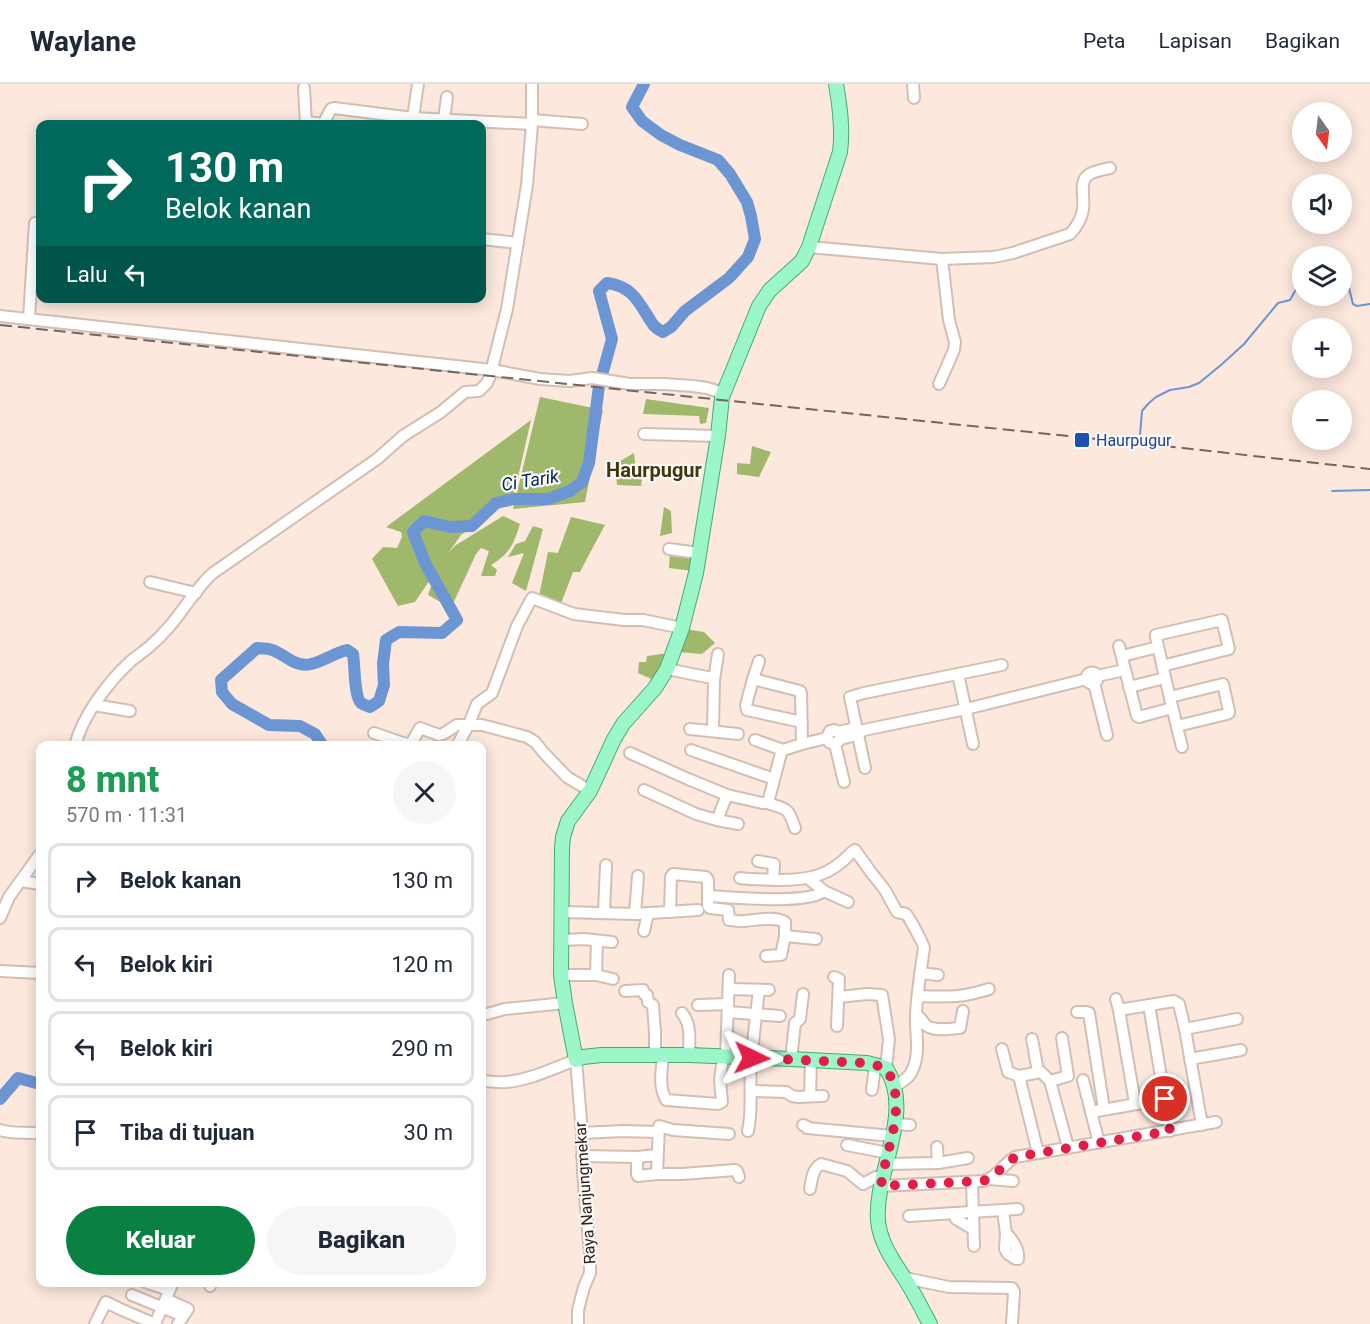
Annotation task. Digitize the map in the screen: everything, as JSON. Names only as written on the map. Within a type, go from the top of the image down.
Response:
[{"type":"main road","points":[[590,791],[623,724],[655,688],[667,669],[682,628],[696,573],[723,393],[764,297],[802,261],[808,247],[840,152],[841,116],[836,84]]},
{"type":"main road","name":"Raya Nanjungmekar","points":[[573,1061],[561,975],[563,837],[568,821],[590,791]]},
{"type":"main road","points":[[573,1061],[601,1054],[689,1055],[867,1063],[881,1067],[895,1086],[896,1103],[878,1210],[879,1231],[898,1270],[905,1278],[930,1324]]},
{"type":"street","points":[[412,120],[418,84]]},
{"type":"street","points":[[77,741],[94,705],[117,675],[157,640],[213,573],[377,459],[403,436],[441,412],[465,392],[479,391],[488,383],[507,309],[527,185],[532,122],[532,84]]},
{"type":"street","points":[[914,84],[914,98]]},
{"type":"street","points":[[304,88],[306,120]]},
{"type":"street","points":[[444,120],[447,97]]},
{"type":"street","points":[[326,120],[333,108],[406,120]]},
{"type":"street","points":[[486,121],[582,124]]},
{"type":"street","points":[[808,247],[942,259],[1005,256],[1070,234],[1075,230],[1083,213],[1085,177],[1110,168]]},
{"type":"street","points":[[29,319],[35,223]]},
{"type":"street","points":[[486,239],[518,243]]},
{"type":"street","points":[[939,384],[954,350],[955,342],[949,320],[942,259]]},
{"type":"street","points":[[0,316],[492,370],[540,378],[570,381],[592,378],[630,384],[693,386],[723,393]]},
{"type":"street","points":[[644,434],[718,436]]},
{"type":"street","points":[[669,549],[699,553]]},
{"type":"street","points":[[150,582],[196,593]]},
{"type":"street","points":[[460,741],[477,704],[492,693],[517,626],[532,598],[574,614],[643,620],[682,628]]},
{"type":"street","points":[[1162,666],[1228,650],[1222,620],[1156,635],[1162,666],[1182,747]]},
{"type":"street","points":[[1158,647],[1120,651],[1137,716],[1140,717],[1223,684],[1229,713],[1177,726]]},
{"type":"street","points":[[713,730],[714,680],[718,654]]},
{"type":"street","points":[[759,661],[746,705],[747,710],[802,722]]},
{"type":"street","points":[[865,768],[859,731],[849,700],[852,696],[1002,665]]},
{"type":"street","points":[[667,669],[714,680]]},
{"type":"street","points":[[754,740],[783,750],[801,744],[1093,680],[1125,670]]},
{"type":"street","points":[[958,674],[972,744]]},
{"type":"street","points":[[1129,687],[1165,678]]},
{"type":"street","points":[[753,679],[800,691],[801,744]]},
{"type":"street","points":[[1093,680],[1107,735]]},
{"type":"street","points":[[94,705],[130,711]]},
{"type":"street","points":[[413,741],[420,728],[440,735],[457,724],[482,725],[532,739],[567,777],[590,791]]},
{"type":"street","points":[[690,729],[738,734]]},
{"type":"street","points":[[374,733],[397,741]]},
{"type":"street","points":[[835,738],[844,782]]},
{"type":"street","points":[[613,744],[727,795],[786,809],[791,815],[795,828]]},
{"type":"street","points":[[691,750],[774,779]]},
{"type":"street","points":[[767,803],[779,756],[783,750]]},
{"type":"street","points":[[644,790],[696,814],[738,824]]},
{"type":"street","points":[[717,820],[727,795]]},
{"type":"street","points":[[740,878],[809,879],[835,868],[853,851],[858,853],[885,890],[897,912],[906,914],[911,920],[913,929],[924,944],[916,1014],[921,1052],[912,1073],[895,1086]]},
{"type":"street","points":[[0,918],[9,897],[36,859]]},
{"type":"street","points":[[758,861],[774,864],[773,880]]},
{"type":"street","points":[[604,912],[606,866]]},
{"type":"street","points":[[670,912],[673,874],[708,878],[717,908],[728,910],[728,919],[743,922],[750,920],[783,920],[785,922],[781,955],[766,956]]},
{"type":"street","points":[[635,914],[638,876]]},
{"type":"street","points":[[809,879],[824,891],[848,902]]},
{"type":"street","points":[[21,880],[36,883]]},
{"type":"street","points":[[713,896],[762,900],[799,898],[821,894],[824,891]]},
{"type":"street","points":[[562,912],[635,914],[698,910]]},
{"type":"street","points":[[644,931],[648,913]]},
{"type":"street","points":[[785,936],[816,939]]},
{"type":"street","points":[[562,940],[584,939],[612,942]]},
{"type":"street","points":[[596,975],[597,941]]},
{"type":"street","points":[[0,971],[36,974]]},
{"type":"street","points":[[920,973],[938,975]]},
{"type":"street","points":[[561,975],[596,975],[613,978]]},
{"type":"street","points":[[625,991],[643,990],[647,994],[648,1002],[652,1005],[659,1055],[660,1083],[666,1100],[718,1104],[722,1102],[720,1081],[724,1057],[729,975]]},
{"type":"street","points":[[834,977],[839,979],[837,1026]]},
{"type":"street","points":[[729,989],[764,990],[756,1013],[748,1131]]},
{"type":"street","points":[[918,996],[951,998],[967,996],[988,989]]},
{"type":"street","points":[[791,1059],[795,1023],[800,1019],[802,994]]},
{"type":"street","points":[[839,997],[882,995],[889,1038],[872,1090]]},
{"type":"street","points":[[1135,1103],[1117,1004],[1149,1005],[1174,1001],[1180,1007],[1185,1029],[1202,1125]]},
{"type":"street","points":[[488,1014],[505,1009],[565,1003]]},
{"type":"street","points":[[698,1005],[780,1016]]},
{"type":"street","points":[[1149,1005],[1170,1131]]},
{"type":"street","points":[[916,1014],[927,1026],[936,1029],[959,1028],[963,1011]]},
{"type":"street","points":[[1077,1012],[1089,1013],[1104,1109]]},
{"type":"street","points":[[682,1013],[689,1027],[689,1055]]},
{"type":"street","points":[[1185,1029],[1236,1019]]},
{"type":"street","points":[[1050,1082],[1068,1076],[1062,1038]]},
{"type":"street","points":[[1032,1040],[1038,1071]]},
{"type":"street","points":[[1002,1049],[1008,1072],[1019,1076],[1038,1071],[1042,1072],[1050,1082],[1068,1147]]},
{"type":"street","points":[[1190,1059],[1240,1050]]},
{"type":"street","points":[[810,1096],[811,1060]]},
{"type":"street","points":[[486,1081],[515,1081],[573,1061]]},
{"type":"street","name":"Raya Nanjungmekar","points":[[573,1061],[582,1133],[590,1264],[590,1273],[578,1310],[578,1324]]},
{"type":"street","points":[[1019,1076],[1038,1153]]},
{"type":"street","points":[[1083,1080],[1099,1143]]},
{"type":"street","points":[[752,1091],[786,1092],[792,1096],[823,1096]]},
{"type":"street","points":[[1091,1112],[1165,1099]]},
{"type":"street","points":[[988,1179],[1013,1158],[1216,1122]]},
{"type":"street","points":[[657,1174],[659,1125],[673,1130],[729,1134]]},
{"type":"street","points":[[803,1125],[807,1128],[893,1130],[910,1125]]},
{"type":"street","points":[[0,1131],[36,1133]]},
{"type":"street","points":[[582,1133],[658,1132]]},
{"type":"street","points":[[847,1145],[887,1159],[938,1163],[968,1158]]},
{"type":"street","points":[[937,1147],[938,1163]]},
{"type":"street","points":[[582,1156],[657,1155]]},
{"type":"street","points":[[637,1157],[637,1175],[735,1170],[739,1177]]},
{"type":"street","points":[[810,1189],[814,1170],[821,1164],[847,1171],[863,1184],[876,1177],[882,1182],[972,1182],[988,1179],[1013,1181]]},
{"type":"street","points":[[972,1182],[974,1246]]},
{"type":"street","points":[[909,1216],[1017,1209]]},
{"type":"street","points":[[1003,1211],[1006,1233]]},
{"type":"street","points":[[954,1213],[956,1219],[973,1229]]},
{"type":"street","points":[[905,1278],[949,1287],[1012,1288],[1014,1292],[1012,1324]]},
{"type":"street","points":[[154,1287],[168,1295],[181,1320]]},
{"type":"street","points":[[132,1295],[168,1295]]},
{"type":"street","points":[[94,1324],[106,1302],[155,1324],[168,1295]]},
{"type":"green space","points":[[540,397],[603,410],[585,502],[513,509]]},
{"type":"green space","points":[[646,399],[709,408],[706,423],[700,424],[699,416],[643,414]]},
{"type":"green space","points":[[531,420],[514,495],[461,535],[449,552],[456,545],[503,516],[520,524],[516,537],[503,557],[491,565],[497,570],[495,576],[481,576],[489,551],[481,548],[451,608],[428,595],[436,571],[415,602],[398,606],[372,559],[383,547],[397,548],[402,537],[401,532],[386,527]]},
{"type":"green space","points":[[752,446],[771,452],[759,477],[737,474],[737,463],[750,464]]},
{"type":"green space","points":[[634,453],[636,471],[643,472],[641,486],[617,485],[615,464]]},
{"type":"green space","points":[[664,507],[671,511],[672,533],[660,536]]},
{"type":"green space","points":[[571,517],[605,525],[580,572],[573,572],[560,606],[539,596],[548,552],[558,553]]},
{"type":"green space","points":[[533,526],[543,529],[526,591],[512,583],[524,553],[508,557],[516,544],[525,541]]},
{"type":"green space","points":[[670,551],[695,554],[693,571],[669,568]]},
{"type":"green space","points":[[685,629],[704,632],[715,643],[702,654],[678,652]]},
{"type":"green space","points":[[669,653],[656,681],[638,673],[639,662],[646,662],[647,656]]},
{"type":"waterway","name":"Ci Tarik","points":[[320,741],[315,734],[300,726],[269,725],[232,704],[222,692],[221,680],[257,648],[270,649],[305,665],[347,650],[353,654],[356,688],[361,703],[370,707],[379,701],[384,685],[383,664],[386,640],[399,632],[442,633],[457,620],[425,563],[413,532],[424,521],[450,527],[472,526],[496,503],[514,499],[548,499],[570,491],[582,482],[589,463],[599,386],[612,339],[599,291],[607,283],[615,284],[631,293],[657,329],[663,332],[671,327],[685,311],[729,278],[748,257],[755,239],[747,202],[730,174],[718,160],[680,145],[642,121],[632,107],[644,84]]},
{"type":"waterway","points":[[1140,435],[1142,411],[1148,404],[1170,390],[1199,383],[1244,344],[1278,303],[1290,300],[1292,296]]},
{"type":"waterway","points":[[1352,300],[1357,306],[1370,304]]},
{"type":"waterway","points":[[1332,491],[1370,490]]},
{"type":"waterway","name":"Ci Tarik","points":[[0,1099],[18,1078],[36,1083]]},
{"type":"railway","points":[[0,325],[1370,469]]},
{"type":"place","name":"Haurpugur","points":[[1082,440]]},
{"type":"district","name":"Haurpugur","points":[[654,470]]},
{"type":"route","points":[[752,1058],[867,1063],[886,1068],[895,1086],[896,1103],[895,1124],[881,1186],[983,1181],[1015,1157],[1170,1131],[1165,1099]]}]
